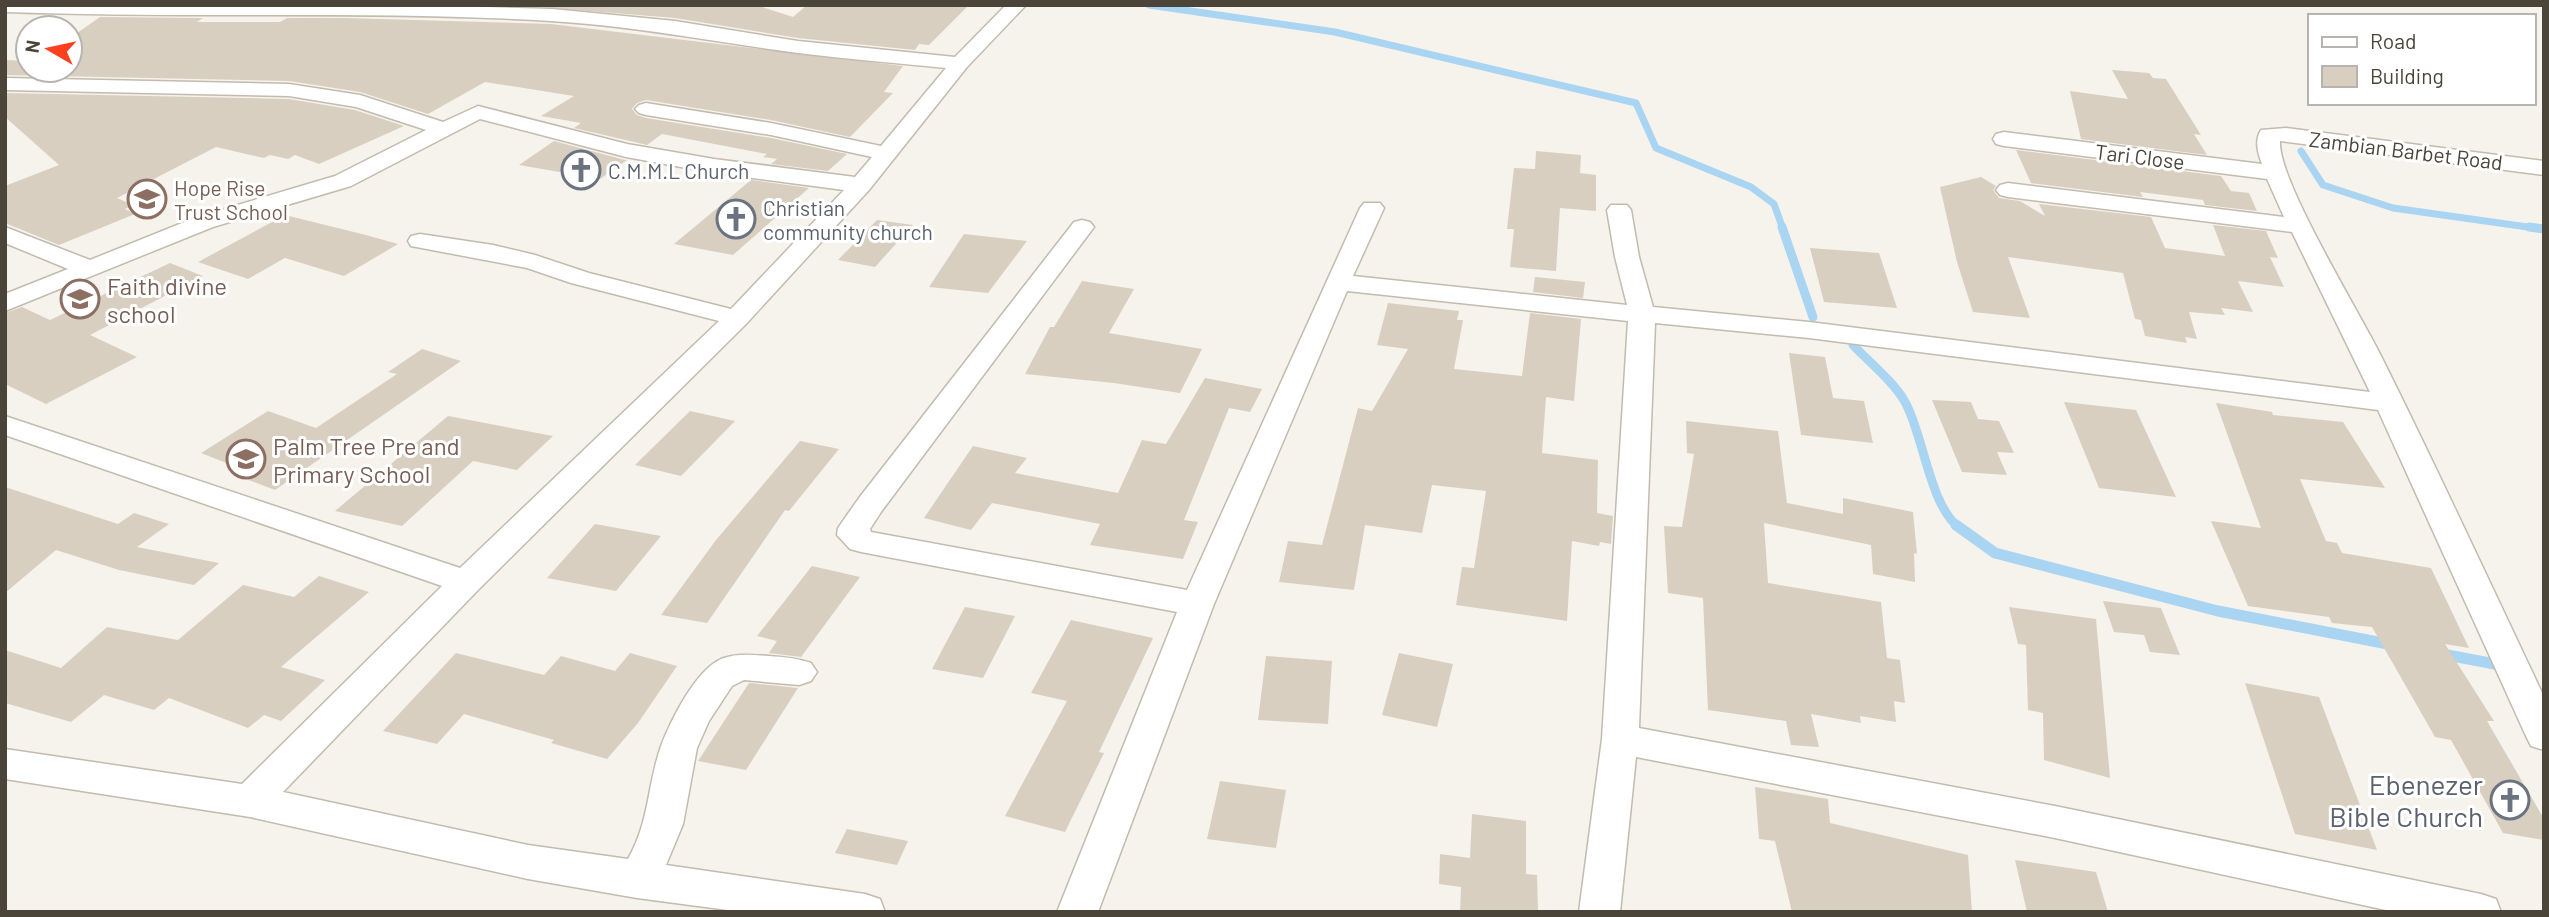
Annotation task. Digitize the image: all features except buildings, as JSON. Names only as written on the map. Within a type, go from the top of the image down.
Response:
[{"type":"street","points":[[250,801],[466,582],[737,318],[861,186],[960,63],[1017,5]]},
{"type":"street","points":[[5,6],[104,10],[374,9],[552,15],[644,23],[798,47],[960,63]]},
{"type":"street","points":[[5,84],[289,90],[360,101],[444,129]]},
{"type":"street","points":[[646,108],[886,154]]},
{"type":"street","points":[[5,303],[205,222],[342,181],[473,113],[485,112],[626,150],[738,170],[861,186]]},
{"type":"street","name":"Zambian Barbet Road","points":[[2277,173],[2268,150],[2269,135],[2299,136],[2544,168]]},
{"type":"street","name":"Tari Close","points":[[2004,139],[2277,173]]},
{"type":"street","points":[[2277,173],[2390,403],[2544,736]]},
{"type":"street","points":[[2008,190],[2301,226]]},
{"type":"street","points":[[1077,912],[1197,604],[1372,208]]},
{"type":"street","points":[[1599,912],[1619,739],[1642,314],[1627,257],[1619,210]]},
{"type":"street","points":[[1082,228],[870,505],[854,528],[853,535],[861,541],[885,546],[1197,604]]},
{"type":"street","points":[[5,234],[89,268]]},
{"type":"street","points":[[420,241],[493,252],[536,262],[580,278],[737,318]]},
{"type":"street","points":[[1338,282],[1595,311],[1809,330],[2390,403]]},
{"type":"street","points":[[5,425],[466,582]]},
{"type":"street","points":[[637,880],[664,824],[679,748],[693,715],[720,677],[733,669],[744,667],[799,672]]},
{"type":"street","points":[[1619,739],[2056,822],[2481,912]]},
{"type":"street","points":[[5,764],[250,801],[528,862],[865,912]]},
{"type":"waterway","points":[[1149,5],[1335,32],[1636,103],[1656,148],[1751,187],[1774,204],[1783,229]]},
{"type":"waterway","points":[[2301,151],[2323,185],[2393,208],[2542,229]]},
{"type":"waterway","points":[[1782,227],[1813,317]]},
{"type":"waterway","points":[[2529,227],[2544,229]]},
{"type":"waterway","points":[[1853,345],[1901,395],[1911,415],[1941,503],[1959,527]]},
{"type":"waterway","points":[[1956,525],[1995,553],[2218,611],[2393,645]]},
{"type":"waterway","points":[[2442,654],[2500,665]]},
{"type":"place","name":"C.M.M.L Church","points":[[581,170]]},
{"type":"place","name":"Hope Rise Trust School","points":[[147,199]]},
{"type":"place","name":"Christian community church","points":[[736,219]]},
{"type":"place","name":"Faith divine school","points":[[80,299]]},
{"type":"place","name":"Palm Tree Pre and Primary School","points":[[246,459]]},
{"type":"place","name":"Ebenezer Bible Church","points":[[2510,800]]}]
